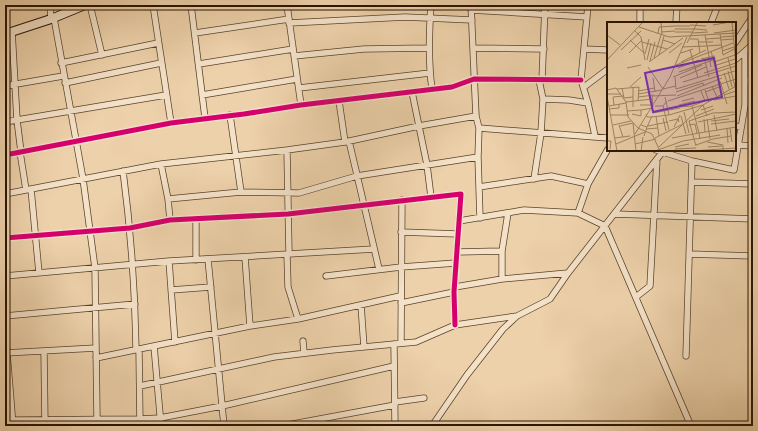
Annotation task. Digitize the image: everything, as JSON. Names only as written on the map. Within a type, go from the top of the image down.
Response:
[{"type":"street","points":[[50,5],[83,179],[95,268],[97,419]]},
{"type":"street","points":[[40,273],[36,235],[21,152],[9,32],[52,18],[85,5]]},
{"type":"street","points":[[90,5],[102,55]]},
{"type":"street","points":[[153,5],[171,123]]},
{"type":"street","points":[[191,5],[205,118]]},
{"type":"street","points":[[287,5],[301,105]]},
{"type":"street","points":[[431,5],[429,48],[432,89]]},
{"type":"street","points":[[534,179],[541,133],[543,99],[541,80],[544,49],[545,5]]},
{"type":"street","points":[[588,5],[581,80],[584,87],[595,136]]},
{"type":"street","points":[[640,5],[640,22]]},
{"type":"street","points":[[676,5],[676,22]]},
{"type":"street","points":[[711,22],[718,5]]},
{"type":"street","points":[[480,218],[478,157],[479,128],[476,116],[471,7],[587,17]]},
{"type":"street","points":[[736,42],[753,16]]},
{"type":"street","points":[[195,33],[289,21],[405,17],[472,20]]},
{"type":"street","points":[[61,63],[158,43]]},
{"type":"street","points":[[736,59],[753,44]]},
{"type":"street","points":[[199,64],[294,52],[429,48]]},
{"type":"street","points":[[473,48],[544,49]]},
{"type":"street","points":[[584,49],[607,50]]},
{"type":"street","points":[[432,426],[467,375],[503,329],[517,316],[550,299],[568,273],[663,151],[692,161],[734,170],[745,105],[745,52]]},
{"type":"street","points":[[65,83],[162,63]]},
{"type":"street","points":[[584,87],[607,70]]},
{"type":"street","points":[[299,88],[430,73]]},
{"type":"street","points":[[5,86],[63,76]]},
{"type":"street","points":[[202,95],[297,79]]},
{"type":"street","points":[[5,155],[171,123],[301,105],[452,87],[474,79],[581,80]]},
{"type":"street","points":[[745,80],[753,82]]},
{"type":"street","points":[[412,92],[427,165],[431,197]]},
{"type":"street","points":[[5,122],[166,95]]},
{"type":"street","points":[[543,99],[569,100],[588,103]]},
{"type":"street","points":[[339,101],[347,142],[380,269]]},
{"type":"street","points":[[230,115],[241,192]]},
{"type":"street","points":[[5,194],[161,164],[347,142],[419,126],[476,116]]},
{"type":"street","points":[[736,126],[741,127]]},
{"type":"street","points":[[479,128],[607,138]]},
{"type":"street","points":[[738,145],[753,146]]},
{"type":"street","points":[[288,150],[288,287],[298,319]]},
{"type":"street","points":[[578,213],[588,184],[607,151]]},
{"type":"street","points":[[168,199],[241,192],[299,193],[357,176],[478,157]]},
{"type":"street","points":[[636,297],[650,286],[657,159]]},
{"type":"street","points":[[686,356],[692,161]]},
{"type":"street","points":[[161,164],[168,199],[170,220]]},
{"type":"street","points":[[123,171],[133,265],[140,386],[140,426]]},
{"type":"street","points":[[479,187],[551,176],[588,184]]},
{"type":"street","points":[[692,182],[753,184]]},
{"type":"street","points":[[5,238],[130,228],[170,220],[288,214],[461,194],[454,289],[455,325]]},
{"type":"street","points":[[401,343],[400,296],[402,200]]},
{"type":"street","points":[[459,221],[524,210],[578,213],[606,226],[691,426]]},
{"type":"street","points":[[502,279],[502,251],[508,213]]},
{"type":"street","points":[[615,214],[753,219]]},
{"type":"street","points":[[196,219],[196,260]]},
{"type":"street","points":[[401,232],[458,234]]},
{"type":"street","points":[[5,276],[169,261],[374,249]]},
{"type":"street","points":[[457,252],[502,251]]},
{"type":"street","points":[[689,254],[753,256]]},
{"type":"street","points":[[245,257],[250,326]]},
{"type":"street","points":[[208,259],[224,426]]},
{"type":"street","points":[[169,261],[175,342]]},
{"type":"street","points":[[326,276],[380,269],[456,263]]},
{"type":"street","points":[[401,303],[454,289],[502,279],[568,273]]},
{"type":"street","points":[[171,290],[211,287]]},
{"type":"street","points":[[96,358],[250,326],[298,319],[400,296]]},
{"type":"street","points":[[5,316],[135,304]]},
{"type":"street","points":[[361,305],[364,347]]},
{"type":"street","points":[[140,386],[274,358],[416,342],[455,325],[517,316]]},
{"type":"street","points":[[5,328],[8,391],[13,422]]},
{"type":"street","points":[[303,341],[304,354]]},
{"type":"street","points":[[394,344],[395,426]]},
{"type":"street","points":[[154,346],[161,426]]},
{"type":"street","points":[[6,353],[96,348]]},
{"type":"street","points":[[44,351],[45,426]]},
{"type":"street","points":[[5,422],[45,419],[160,418],[222,406],[394,366]]},
{"type":"street","points":[[282,426],[424,398]]},
{"type":"cycle path","points":[[5,155],[171,123],[301,105],[452,87],[474,79],[581,80]]},
{"type":"cycle path","points":[[5,238],[130,228],[170,220],[288,214],[461,194],[454,292],[455,325]]}]
